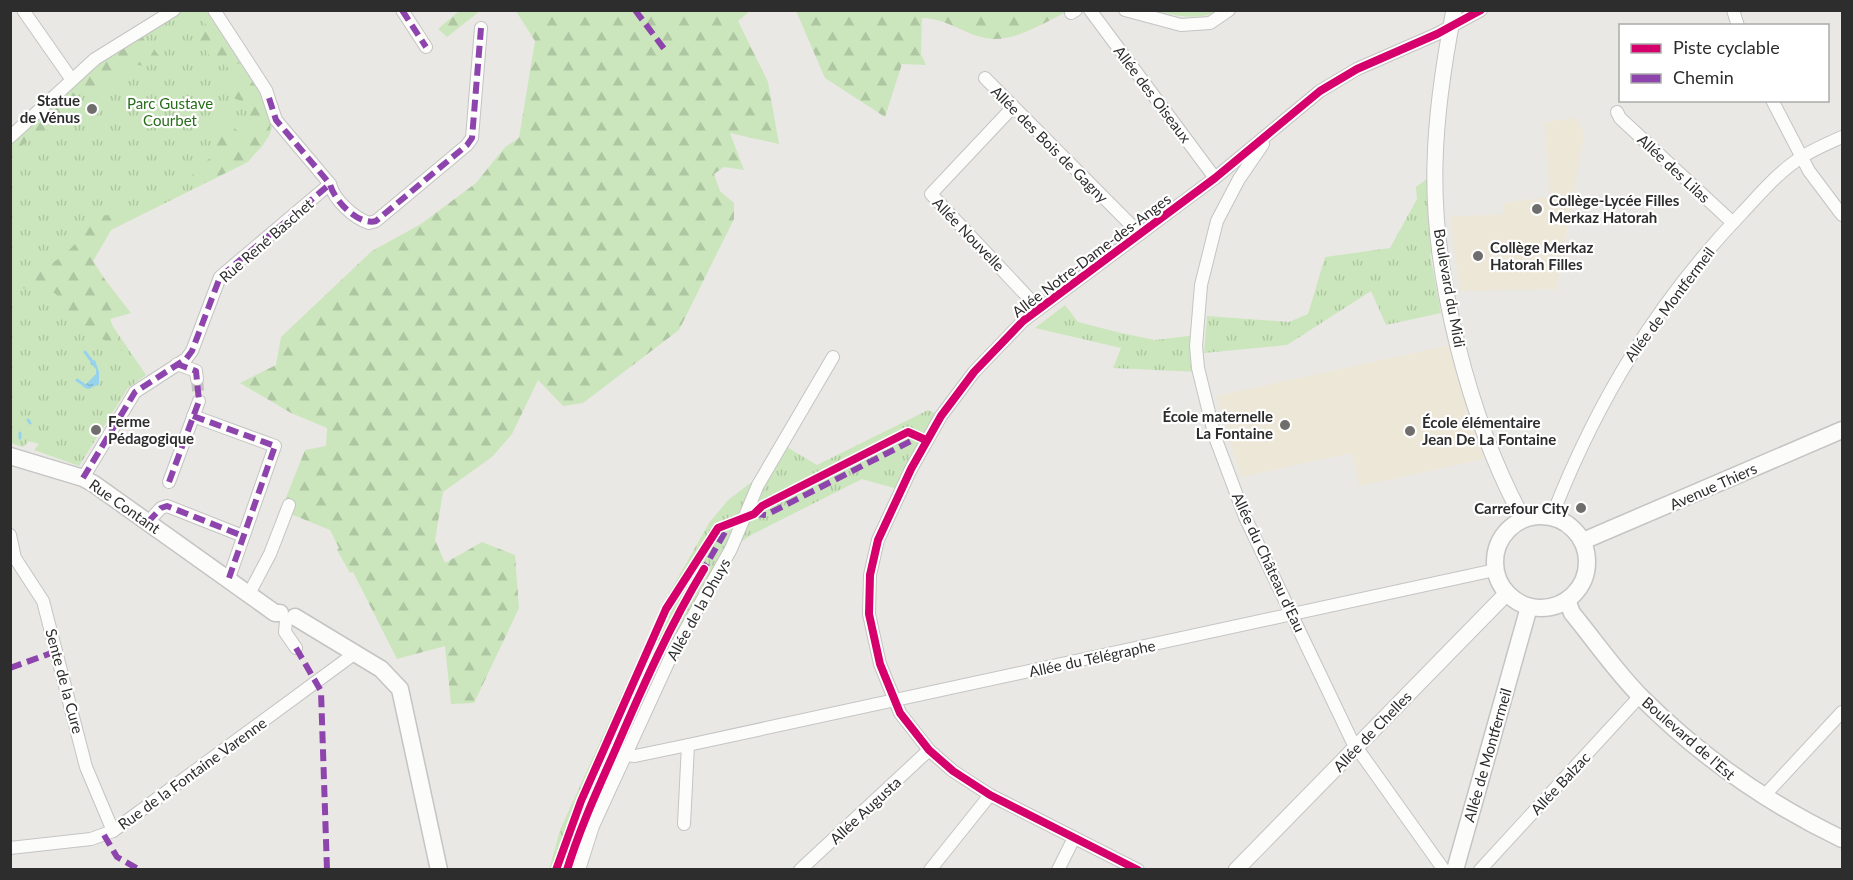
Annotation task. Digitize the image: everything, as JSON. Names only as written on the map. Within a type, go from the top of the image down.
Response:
[{"type":"main road","name":"Avenue Thiers","points":[[1583,541],[1842,429]]},
{"type":"main road","name":"Rue Contant","points":[[10,456],[83,478],[152,517],[286,614],[321,632],[381,669],[400,689],[439,870]]},
{"type":"main road","points":[[1537,515],[1552,516],[1565,521],[1583,541],[1587,552],[1586,575],[1581,586],[1567,600],[1552,607],[1529,607],[1507,593],[1496,570],[1495,556],[1499,542],[1507,530],[1522,519],[1537,515]]},
{"type":"main road","name":"Rue Contant","points":[[231,573],[275,613],[286,614]]},
{"type":"main road","name":"Boulevard de l'Est","points":[[1567,600],[1572,613],[1640,696],[1697,748],[1763,797],[1842,839]]},
{"type":"main road","name":"Allée de Montfermeil","points":[[1455,870],[1529,607]]},
{"type":"main road","name":"Rue Contant","points":[[321,632],[340,637],[388,665],[400,676],[408,689],[412,704],[417,734],[416,756]]},
{"type":"street","points":[[23,10],[72,80]]},
{"type":"street","points":[[10,137],[95,59],[174,10]]},
{"type":"street","name":"Rue René Baschet","points":[[214,10],[266,90],[276,120],[330,184],[332,192],[349,210],[361,220],[369,223],[376,221],[467,145],[472,138],[482,28]]},
{"type":"street","points":[[402,10],[426,47]]},
{"type":"street","name":"Allée des Oiseaux","points":[[1090,10],[1215,178]]},
{"type":"street","points":[[1125,10],[1181,25],[1210,23],[1229,10]]},
{"type":"street","name":"Allée Notre-Dame-des-Anges","points":[[1138,870],[990,795],[953,771],[929,750],[900,713],[880,664],[869,614],[870,575],[878,540],[911,469],[941,416],[974,372],[1023,321],[1215,178],[1320,91],[1357,69],[1437,34],[1453,18],[1481,10]]},
{"type":"street","name":"Boulevard du Midi","points":[[1453,18],[1439,96],[1435,164],[1441,255],[1455,333],[1483,430],[1498,470],[1522,519]]},
{"type":"street","name":"Allée des Bois de Gagny","points":[[985,78],[1012,108],[1140,234]]},
{"type":"street","points":[[1773,102],[1802,157],[1842,215]]},
{"type":"street","name":"Allée Nouvelle","points":[[1012,108],[931,194],[1039,309]]},
{"type":"street","name":"Allée des Lilas","points":[[1617,112],[1620,118],[1733,223]]},
{"type":"street","name":"Allée du Château d'Eau","points":[[1272,130],[1239,179],[1216,221],[1201,285],[1196,346],[1198,368],[1215,437],[1245,517],[1356,748],[1444,870]]},
{"type":"street","name":"Allée de Montfermeil","points":[[1552,516],[1579,450],[1613,382],[1669,299],[1733,223],[1802,157],[1842,137]]},
{"type":"street","name":"Rue René Baschet","points":[[83,478],[135,392],[192,351],[220,277],[330,184]]},
{"type":"street","name":"Allée de la Dhuys","points":[[579,870],[593,826],[672,654],[738,534],[758,485],[833,357]]},
{"type":"street","points":[[177,364],[196,371],[197,379]]},
{"type":"street","points":[[169,482],[199,401]]},
{"type":"street","points":[[193,416],[275,447],[231,573]]},
{"type":"street","points":[[251,590],[270,554],[289,505]]},
{"type":"street","name":"Rue Contant","points":[[152,517],[167,506],[243,536]]},
{"type":"street","name":"Sente de la Cure","points":[[10,535],[15,558],[43,601],[86,766],[113,831]]},
{"type":"street","name":"Allée du Télégraphe","points":[[625,755],[635,756],[688,746],[1496,570]]},
{"type":"street","name":"Allée de Chelles","points":[[1236,870],[1507,593]]},
{"type":"street","points":[[286,614],[285,632],[296,648]]},
{"type":"street","name":"Rue de la Fontaine Varenne","points":[[10,848],[91,839],[113,831],[354,654]]},
{"type":"street","name":"Allée Balzac","points":[[1480,870],[1640,696]]},
{"type":"street","points":[[1763,797],[1842,712]]},
{"type":"street","points":[[684,824],[688,746]]},
{"type":"street","name":"Allée Augusta","points":[[800,870],[929,750]]},
{"type":"street","points":[[930,870],[990,795]]},
{"type":"street","points":[[1058,870],[1074,838]]},
{"type":"shaded area","name":"Collège-Lycée Filles Merkaz Hatorah","points":[[1577,118],[1584,135],[1557,289],[1460,291],[1450,217],[1503,214],[1503,203],[1550,197],[1544,122]]},
{"type":"shaded area","points":[[1450,345],[1484,459],[1359,486],[1351,453],[1241,477],[1216,396]]},
{"type":"green space","name":"Parc Gustave Courbet","points":[[180,11],[206,11],[267,104],[272,128],[269,136],[248,162],[111,230],[93,261],[99,306],[146,375],[128,388],[79,466],[34,450],[39,444],[29,441],[23,447],[11,443],[11,144],[105,57]]},
{"type":"green space","points":[[197,11],[206,11],[240,63],[229,68],[209,55],[196,37],[208,28]]},
{"type":"green space","points":[[459,11],[480,11],[447,37],[438,29]]},
{"type":"green space","points":[[516,11],[750,11],[738,21],[768,82],[779,144],[730,133],[744,170],[724,167],[714,174],[720,191],[734,203],[734,219],[679,330],[583,403],[563,406],[538,380],[512,434],[492,457],[443,492],[435,540],[445,563],[482,542],[515,555],[519,608],[474,703],[451,704],[445,646],[397,659],[353,572],[350,573],[337,550],[339,548],[330,530],[281,510],[305,450],[326,446],[327,428],[291,413],[240,383],[276,365],[281,337],[372,251],[421,224],[476,183],[505,147],[519,138],[535,41]]},
{"type":"green space","points":[[796,11],[1069,11],[1028,31],[996,39],[977,36],[947,23],[922,18],[921,54],[926,65],[902,64],[885,117],[825,78]]},
{"type":"green space","points":[[1155,11],[1219,11],[1195,17]]},
{"type":"green space","points":[[142,34],[164,62],[143,66],[129,63],[117,84],[105,90],[87,91],[81,80],[105,57]]},
{"type":"green space","points":[[248,76],[264,100],[270,119],[269,132],[264,144],[243,163],[205,183],[192,181],[195,171],[210,158],[213,132],[220,123],[228,124],[247,137],[253,137],[247,107],[244,102],[233,98],[232,94],[235,83]]},
{"type":"green space","points":[[70,89],[78,98],[76,114],[66,123],[37,135],[11,154],[11,145]]},
{"type":"green space","points":[[1435,173],[1441,256],[1430,254],[1441,313],[1386,325],[1371,291],[1287,345],[1204,353],[1207,316],[1289,322],[1308,314],[1325,257],[1390,248],[1417,199],[1416,187]]},
{"type":"green space","points":[[122,214],[125,218],[111,230],[93,261],[131,313],[110,319],[122,351],[79,325],[70,317],[56,294],[46,289],[11,288],[10,275],[16,272],[37,274],[65,254],[79,240],[88,222],[97,216]]},
{"type":"green space","points":[[1065,305],[1078,322],[1121,333],[1155,340],[1196,335],[1199,372],[1113,368],[1121,348],[1035,328]]},
{"type":"green space","points":[[928,410],[941,416],[901,490],[862,479],[751,535],[731,549],[688,624],[580,869],[549,870],[560,830],[662,606],[709,523],[728,500],[753,481],[785,446],[817,465]]},
{"type":"water","points":[[95,360],[99,372],[99,384],[89,389],[83,387],[96,374],[96,369],[90,363]]},
{"type":"waterway","points":[[85,352],[94,364]]},
{"type":"waterway","points":[[77,380],[87,387]]},
{"type":"waterway","points":[[20,433],[20,438]]},
{"type":"tunnel","points":[[197,379],[199,401]]},
{"type":"marked path","points":[[402,10],[426,47]]},
{"type":"marked path","points":[[635,10],[665,50]]},
{"type":"marked path","points":[[269,98],[276,120],[330,184],[336,198],[355,216],[369,222],[376,221],[467,145],[472,138],[481,28]]},
{"type":"marked path","points":[[83,478],[135,392],[186,359],[192,351],[220,277],[330,184]]},
{"type":"marked path","points":[[169,482],[199,401],[196,371],[177,364]]},
{"type":"marked path","points":[[193,416],[275,446],[229,578]]},
{"type":"marked path","points":[[754,514],[766,515],[911,441],[916,433]]},
{"type":"marked path","points":[[148,522],[161,508],[167,506],[243,536]]},
{"type":"marked path","points":[[701,574],[729,525]]},
{"type":"marked path","points":[[296,648],[321,691],[327,870]]},
{"type":"marked path","points":[[10,668],[57,651]]},
{"type":"marked path","points":[[104,835],[117,857],[140,870]]},
{"type":"cycle path","points":[[1138,870],[990,795],[953,771],[929,750],[900,713],[880,664],[869,614],[870,575],[878,540],[911,469],[941,416],[974,372],[1023,321],[1215,178],[1320,91],[1357,69],[1437,34],[1481,10]]},
{"type":"cycle path","points":[[556,870],[581,801],[666,609],[718,528],[754,514],[762,506],[908,432],[926,440]]},
{"type":"cycle path","points":[[567,870],[590,807],[647,678],[704,569]]},
{"type":"place","name":"Statue de Vénus","points":[[92,109]]},
{"type":"place","name":"Collège-Lycée Filles Merkaz Hatorah","points":[[1537,209]]},
{"type":"place","name":"Collège Merkaz Hatorah Filles","points":[[1478,256]]},
{"type":"place","name":"École maternelle La Fontaine","points":[[1285,425]]},
{"type":"place","name":"Ferme Pédagogique","points":[[96,430]]},
{"type":"place","name":"École élémentaire Jean De La Fontaine","points":[[1410,431]]},
{"type":"place","name":"Carrefour City","points":[[1581,508]]}]
